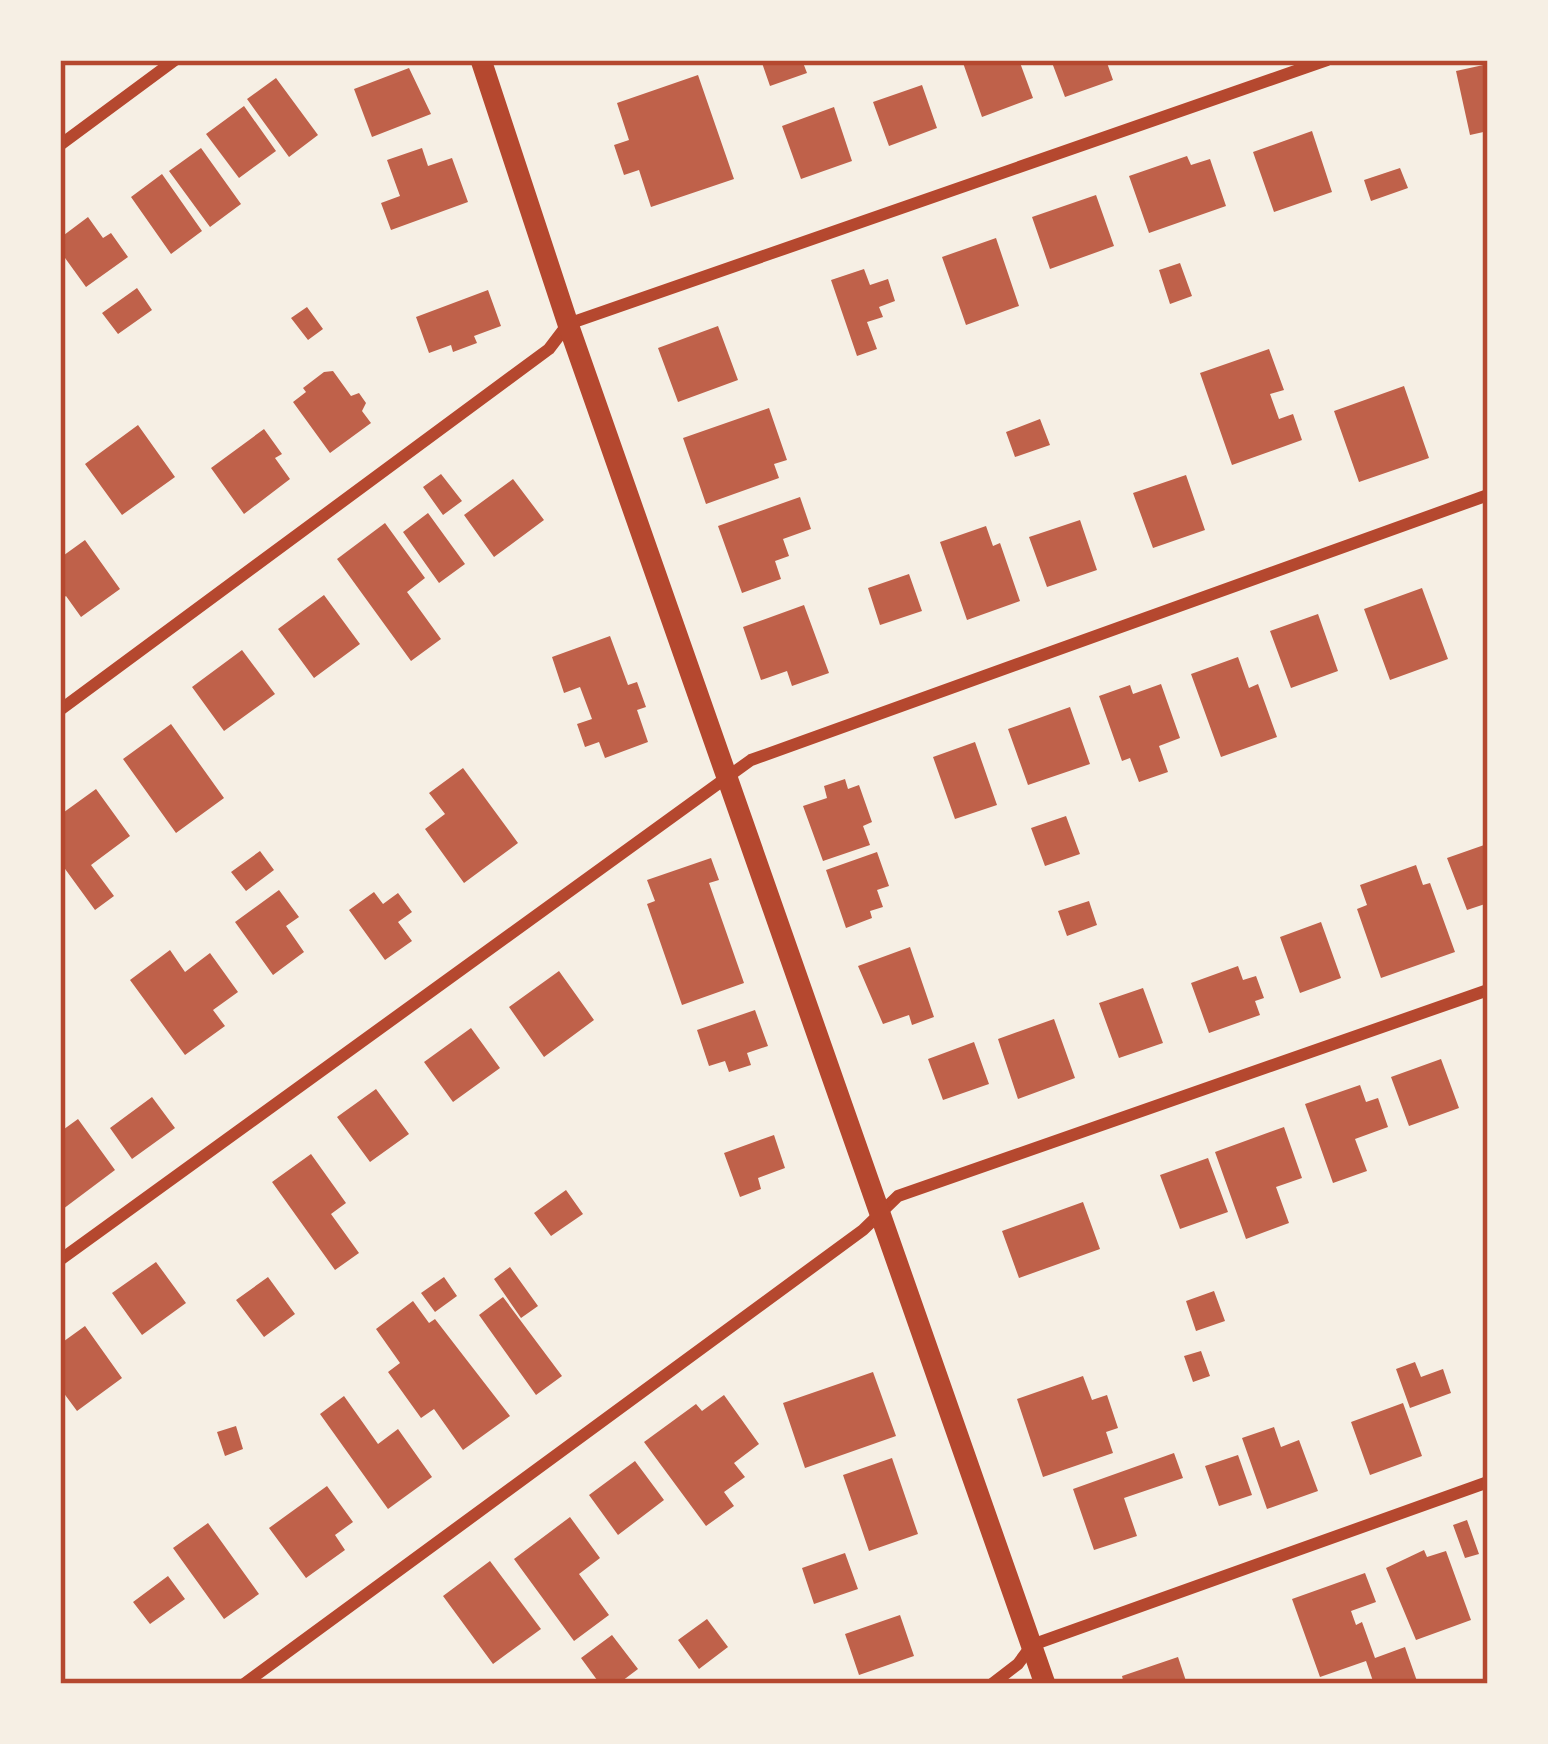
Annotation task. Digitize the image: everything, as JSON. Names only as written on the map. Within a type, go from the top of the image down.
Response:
[{"type":"street","points":[[60,145],[175,60]]},
{"type":"street","points":[[481,60],[568,324],[1046,1684]]},
{"type":"street","points":[[60,710],[542,355],[568,324],[1327,60]]},
{"type":"street","points":[[60,1260],[729,776],[776,749],[1488,495]]},
{"type":"street","points":[[244,1684],[863,1230],[898,1196],[1488,991]]},
{"type":"street","points":[[992,1684],[1018,1664],[1032,1645],[1488,1482]]},
{"type":"building","points":[[761,60],[802,60],[807,73],[770,86]]},
{"type":"building","points":[[962,60],[1019,60],[1033,98],[982,117]]},
{"type":"building","points":[[1051,60],[1106,60],[1113,80],[1065,97]]},
{"type":"building","points":[[1488,64],[1488,131],[1470,135],[1456,71]]},
{"type":"building","points":[[409,68],[431,114],[372,137],[354,89]]},
{"type":"building","points":[[698,75],[734,179],[651,207],[639,170],[624,175],[614,145],[629,140],[617,103]]},
{"type":"building","points":[[276,78],[318,135],[289,157],[247,99]]},
{"type":"building","points":[[922,85],[937,128],[889,146],[873,102]]},
{"type":"building","points":[[244,106],[276,151],[239,178],[206,134]]},
{"type":"building","points":[[834,107],[852,161],[801,179],[782,126]]},
{"type":"building","points":[[1312,131],[1332,192],[1274,212],[1253,152]]},
{"type":"building","points":[[201,148],[241,204],[210,227],[169,171]]},
{"type":"building","points":[[422,148],[428,166],[452,158],[468,202],[391,230],[381,203],[400,196],[387,160]]},
{"type":"building","points":[[1187,156],[1191,165],[1210,159],[1226,206],[1149,233],[1129,176]]},
{"type":"building","points":[[1400,168],[1408,188],[1371,201],[1364,180]]},
{"type":"building","points":[[162,174],[202,231],[171,254],[131,197]]},
{"type":"building","points":[[1096,195],[1114,246],[1050,269],[1032,217]]},
{"type":"building","points":[[88,217],[103,238],[111,233],[128,257],[86,287],[60,251],[60,238]]},
{"type":"building","points":[[996,238],[1019,306],[966,325],[942,257]]},
{"type":"building","points":[[1180,263],[1192,296],[1170,304],[1159,270]]},
{"type":"building","points":[[864,269],[870,285],[888,279],[895,301],[879,307],[883,317],[867,322],[877,349],[857,356],[831,280]]},
{"type":"building","points":[[137,288],[152,310],[118,334],[102,313]]},
{"type":"building","points":[[488,290],[501,326],[474,336],[477,343],[453,352],[451,345],[429,353],[416,317]]},
{"type":"building","points":[[307,307],[323,329],[308,340],[291,318]]},
{"type":"building","points":[[718,326],[738,380],[678,402],[658,348]]},
{"type":"building","points":[[1269,349],[1284,390],[1270,394],[1279,419],[1293,414],[1302,440],[1232,465],[1200,373]]},
{"type":"building","points":[[333,371],[351,396],[359,393],[366,403],[362,411],[371,423],[330,453],[293,402],[306,392],[303,388]]},
{"type":"building","points":[[1404,386],[1429,458],[1359,482],[1334,411]]},
{"type":"building","points":[[769,408],[787,460],[774,464],[779,478],[706,504],[683,438]]},
{"type":"building","points":[[1040,419],[1050,445],[1015,457],[1006,432]]},
{"type":"building","points":[[138,425],[175,477],[122,515],[85,464]]},
{"type":"building","points":[[264,429],[282,454],[275,458],[290,479],[244,514],[211,468]]},
{"type":"building","points":[[441,474],[462,501],[443,515],[423,487]]},
{"type":"building","points":[[1186,475],[1205,530],[1153,548],[1133,493]]},
{"type":"building","points":[[513,479],[544,520],[494,557],[464,515]]},
{"type":"building","points":[[800,497],[811,529],[783,539],[789,556],[775,561],[781,579],[742,593],[718,526]]},
{"type":"building","points":[[428,513],[465,564],[439,583],[403,532]]},
{"type":"building","points":[[1080,520],[1097,570],[1047,587],[1029,537]]},
{"type":"building","points":[[385,523],[425,578],[407,592],[441,639],[411,661],[337,559]]},
{"type":"building","points":[[986,526],[993,546],[1000,543],[1020,601],[967,620],[940,542]]},
{"type":"building","points":[[85,540],[120,589],[81,617],[66,596],[60,600],[60,558]]},
{"type":"building","points":[[909,574],[922,611],[880,625],[868,588]]},
{"type":"building","points":[[1422,588],[1448,659],[1390,680],[1364,609]]},
{"type":"building","points":[[324,595],[360,644],[314,678],[278,629]]},
{"type":"building","points":[[804,605],[829,673],[792,686],[787,671],[761,680],[743,627]]},
{"type":"building","points":[[1318,614],[1338,671],[1291,688],[1270,631]]},
{"type":"building","points":[[610,636],[628,685],[637,682],[646,707],[637,710],[648,742],[605,758],[599,742],[585,747],[577,724],[592,719],[580,687],[564,693],[552,657]]},
{"type":"building","points":[[242,650],[275,694],[224,731],[192,687]]},
{"type":"building","points":[[1238,657],[1249,688],[1258,684],[1277,737],[1221,757],[1191,674]]},
{"type":"building","points":[[1161,684],[1180,738],[1159,746],[1168,772],[1139,782],[1130,758],[1122,761],[1099,696],[1130,685],[1133,694]]},
{"type":"building","points":[[1070,707],[1090,764],[1028,785],[1008,729]]},
{"type":"building","points":[[171,724],[224,798],[176,833],[123,759]]},
{"type":"building","points":[[975,742],[997,805],[955,819],[933,757]]},
{"type":"building","points":[[463,768],[518,843],[464,883],[425,829],[445,814],[429,793]]},
{"type":"building","points":[[845,779],[848,789],[859,785],[872,822],[863,826],[870,845],[823,861],[803,806],[827,798],[824,786]]},
{"type":"building","points":[[96,789],[130,836],[91,865],[114,896],[95,910],[60,862],[60,815]]},
{"type":"building","points":[[1066,816],[1080,854],[1045,866],[1031,828]]},
{"type":"building","points":[[1487,844],[1488,903],[1467,910],[1447,858]]},
{"type":"building","points":[[260,851],[274,870],[246,891],[231,872]]},
{"type":"building","points":[[877,852],[889,886],[877,890],[883,907],[870,911],[872,918],[846,928],[826,870]]},
{"type":"building","points":[[711,858],[719,880],[709,883],[744,983],[682,1005],[647,904],[655,901],[647,880]]},
{"type":"building","points":[[1416,865],[1423,885],[1430,883],[1455,952],[1381,978],[1357,909],[1367,905],[1360,885]]},
{"type":"building","points":[[279,890],[299,917],[286,926],[304,952],[273,975],[235,922]]},
{"type":"building","points":[[374,892],[383,904],[398,893],[412,912],[398,922],[412,941],[385,960],[349,910]]},
{"type":"building","points":[[1089,901],[1097,925],[1067,936],[1058,911]]},
{"type":"building","points":[[1321,922],[1341,978],[1300,993],[1280,937]]},
{"type":"building","points":[[910,947],[934,1017],[912,1025],[909,1015],[883,1024],[858,966]]},
{"type":"building","points":[[170,950],[185,972],[210,953],[238,992],[213,1010],[225,1026],[185,1055],[130,980]]},
{"type":"building","points":[[1238,966],[1243,980],[1256,976],[1264,998],[1255,1001],[1260,1015],[1209,1033],[1191,983]]},
{"type":"building","points":[[559,971],[594,1020],[544,1057],[509,1007]]},
{"type":"building","points":[[1143,988],[1163,1043],[1119,1058],[1099,1003]]},
{"type":"building","points":[[755,1010],[768,1046],[747,1053],[751,1065],[729,1072],[725,1061],[709,1066],[697,1030]]},
{"type":"building","points":[[1054,1019],[1075,1078],[1018,1099],[998,1039]]},
{"type":"building","points":[[471,1028],[500,1068],[453,1102],[424,1062]]},
{"type":"building","points":[[974,1042],[989,1084],[943,1100],[928,1059]]},
{"type":"building","points":[[1441,1059],[1459,1108],[1409,1126],[1391,1077]]},
{"type":"building","points":[[1360,1085],[1366,1102],[1378,1098],[1388,1127],[1355,1139],[1367,1171],[1333,1183],[1305,1104]]},
{"type":"building","points":[[376,1089],[409,1134],[370,1162],[337,1117]]},
{"type":"building","points":[[152,1097],[175,1128],[132,1159],[110,1128]]},
{"type":"building","points":[[78,1119],[115,1170],[63,1209],[60,1132]]},
{"type":"building","points":[[1284,1127],[1302,1178],[1276,1187],[1289,1223],[1246,1239],[1215,1152]]},
{"type":"building","points":[[774,1135],[785,1168],[758,1178],[761,1189],[740,1197],[724,1153]]},
{"type":"building","points":[[311,1154],[346,1203],[331,1214],[359,1253],[335,1270],[272,1182]]},
{"type":"building","points":[[1208,1158],[1228,1212],[1180,1229],[1160,1175]]},
{"type":"building","points":[[566,1190],[583,1214],[551,1236],[534,1213]]},
{"type":"building","points":[[1083,1202],[1100,1249],[1019,1278],[1002,1231]]},
{"type":"building","points":[[156,1262],[186,1303],[142,1335],[112,1293]]},
{"type":"building","points":[[510,1267],[538,1306],[521,1318],[494,1279]]},
{"type":"building","points":[[268,1277],[295,1314],[264,1337],[236,1300]]},
{"type":"building","points":[[444,1277],[457,1296],[435,1312],[421,1293]]},
{"type":"building","points":[[1214,1291],[1225,1321],[1196,1331],[1186,1301]]},
{"type":"building","points":[[503,1297],[562,1376],[536,1395],[479,1315]]},
{"type":"building","points":[[413,1301],[429,1323],[435,1319],[510,1416],[463,1450],[434,1409],[421,1418],[388,1372],[400,1363],[376,1329]]},
{"type":"building","points":[[85,1326],[122,1378],[77,1411],[60,1388],[60,1344]]},
{"type":"building","points":[[1201,1351],[1210,1376],[1193,1382],[1184,1356]]},
{"type":"building","points":[[1415,1362],[1421,1377],[1443,1369],[1451,1393],[1410,1408],[1396,1369]]},
{"type":"building","points":[[873,1372],[896,1436],[805,1468],[783,1403]]},
{"type":"building","points":[[1083,1376],[1092,1400],[1107,1395],[1118,1428],[1106,1432],[1113,1453],[1043,1477],[1017,1399]]},
{"type":"building","points":[[724,1395],[759,1444],[734,1463],[745,1477],[724,1492],[734,1506],[706,1526],[644,1442],[696,1404],[702,1411]]},
{"type":"building","points":[[344,1396],[378,1444],[398,1429],[432,1477],[388,1509],[320,1414]]},
{"type":"building","points":[[1403,1403],[1422,1456],[1370,1475],[1351,1422]]},
{"type":"building","points":[[236,1426],[243,1449],[225,1456],[217,1432]]},
{"type":"building","points":[[1274,1427],[1281,1447],[1299,1440],[1318,1491],[1267,1509],[1242,1438]]},
{"type":"building","points":[[1174,1453],[1183,1478],[1124,1498],[1137,1536],[1094,1550],[1073,1489]]},
{"type":"building","points":[[1238,1455],[1252,1495],[1219,1506],[1205,1466]]},
{"type":"building","points":[[892,1458],[918,1534],[869,1551],[843,1475]]},
{"type":"building","points":[[635,1461],[664,1500],[618,1535],[589,1495]]},
{"type":"building","points":[[327,1486],[353,1522],[335,1535],[345,1550],[306,1578],[269,1528]]},
{"type":"building","points":[[570,1517],[600,1558],[579,1574],[609,1615],[574,1641],[514,1559]]},
{"type":"building","points":[[1467,1520],[1479,1554],[1465,1558],[1453,1525]]},
{"type":"building","points":[[208,1523],[259,1594],[224,1619],[173,1548]]},
{"type":"building","points":[[1424,1550],[1427,1557],[1446,1551],[1471,1620],[1416,1640],[1386,1568]]},
{"type":"building","points":[[845,1553],[858,1589],[814,1604],[802,1568]]},
{"type":"building","points":[[490,1561],[541,1629],[493,1664],[443,1596]]},
{"type":"building","points":[[1365,1573],[1376,1602],[1351,1611],[1356,1625],[1362,1622],[1375,1658],[1405,1647],[1418,1684],[1374,1684],[1366,1661],[1320,1677],[1292,1599]]},
{"type":"building","points":[[168,1576],[185,1599],[150,1624],[133,1602]]},
{"type":"building","points":[[900,1615],[914,1656],[859,1675],[845,1634]]},
{"type":"building","points":[[707,1619],[728,1647],[699,1669],[678,1640]]},
{"type":"building","points":[[612,1635],[638,1669],[618,1684],[600,1684],[581,1658]]},
{"type":"building","points":[[1178,1657],[1187,1684],[1124,1684],[1122,1676]]}]
